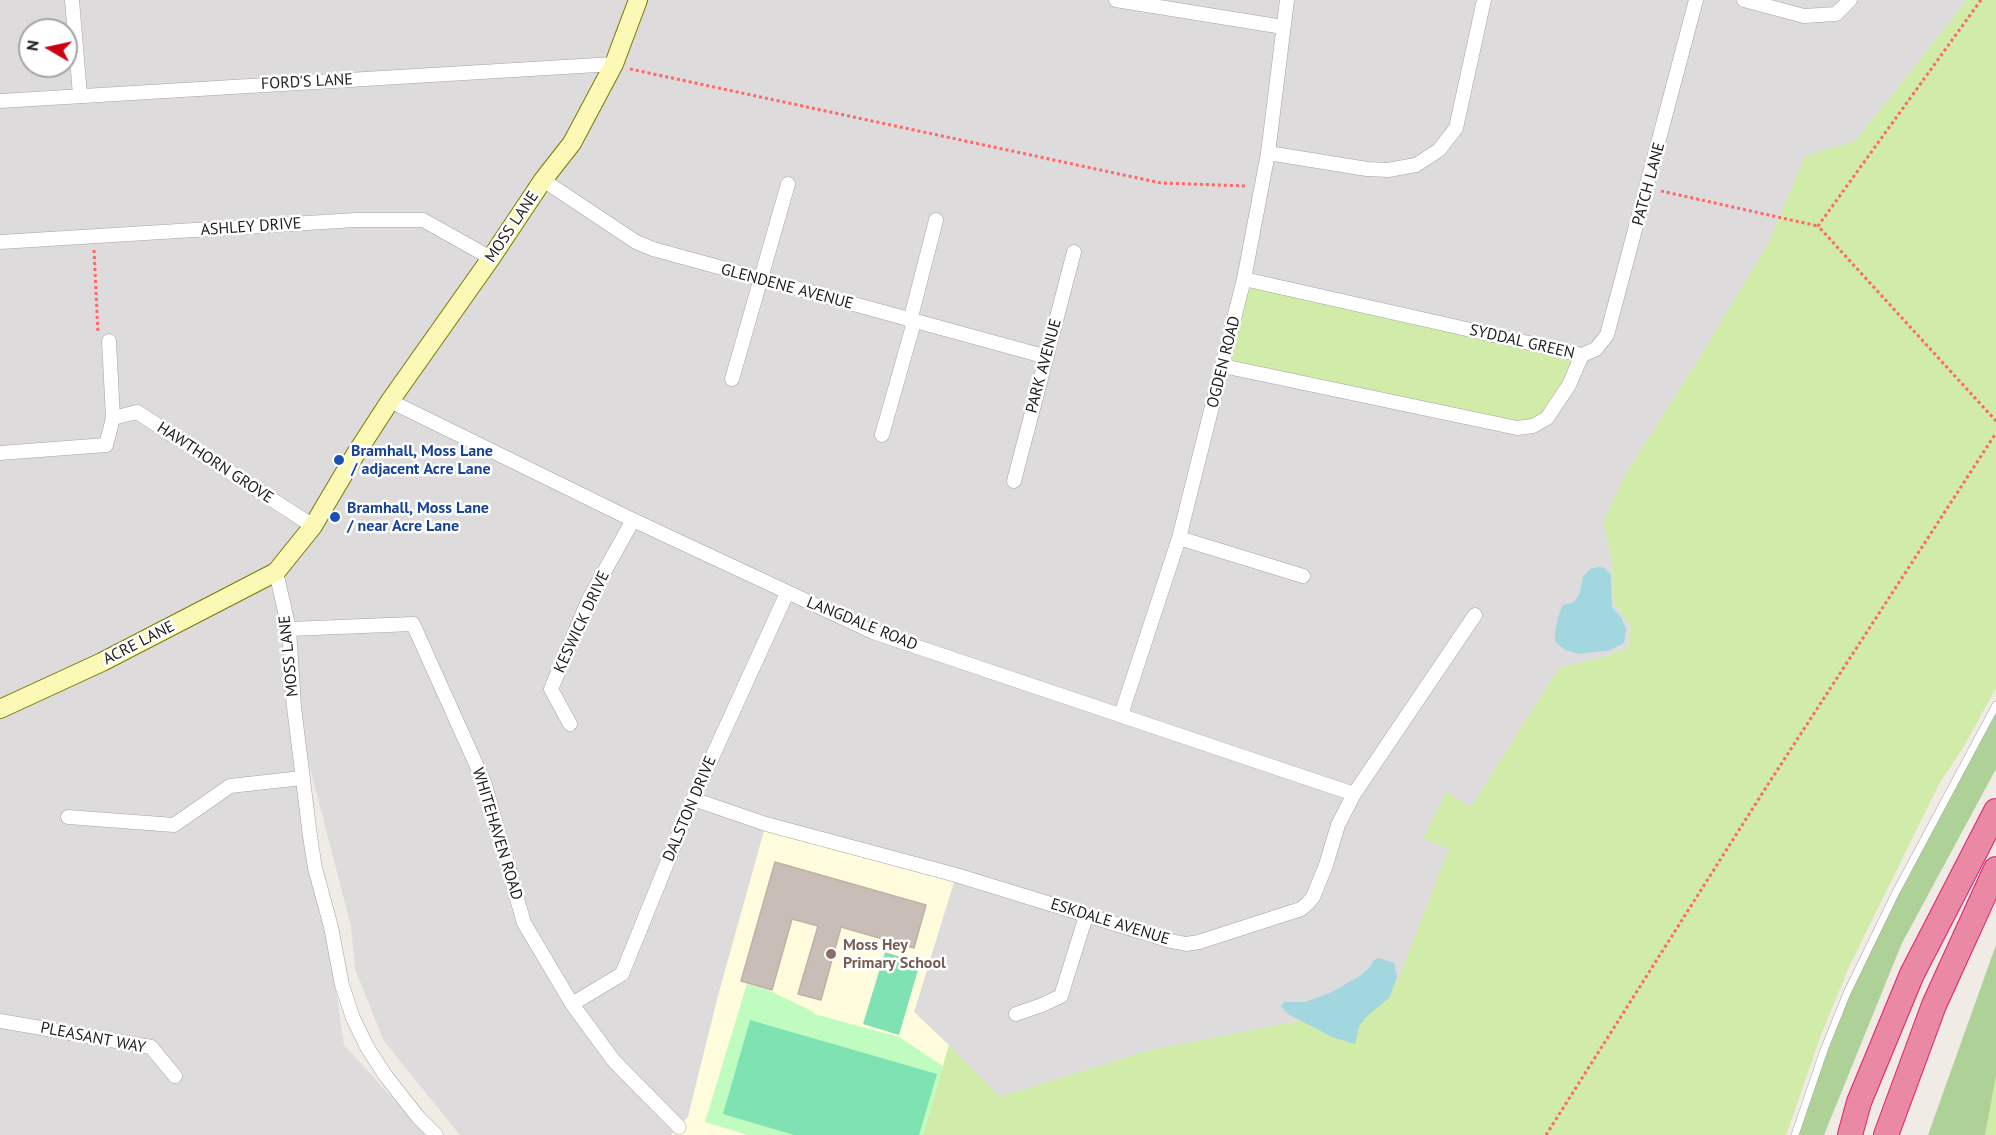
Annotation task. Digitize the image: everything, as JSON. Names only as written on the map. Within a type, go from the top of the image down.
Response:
[{"type":"highway","points":[[1850,1135],[1859,1102],[1912,974],[1996,811]]},
{"type":"highway","points":[[1886,1135],[1934,1005],[1996,870]]},
{"type":"main road","name":"MOSS LANE","points":[[276,572],[313,526],[390,401],[543,180],[572,143],[614,65],[639,0]]},
{"type":"main road","name":"ACRE LANE","points":[[0,709],[102,662],[276,572]]},
{"type":"street","points":[[72,0],[80,95]]},
{"type":"street","points":[[1116,0],[1283,27]]},
{"type":"street","name":"OGDEN ROAD","points":[[1121,715],[1179,538],[1244,279],[1268,153],[1287,0]]},
{"type":"street","points":[[1268,153],[1367,169],[1388,170],[1416,165],[1439,150],[1456,128],[1484,0]]},
{"type":"street","name":"PATCH LANE","points":[[1582,355],[1596,349],[1608,336],[1696,0]]},
{"type":"street","points":[[1744,0],[1804,16],[1836,14],[1850,0]]},
{"type":"street","name":"FORD'S LANE","points":[[0,101],[614,65]]},
{"type":"street","name":"GLENDENE AVENUE","points":[[543,180],[636,242],[693,261],[1047,357]]},
{"type":"street","points":[[732,378],[788,184]]},
{"type":"street","name":"ASHLEY DRIVE","points":[[0,242],[356,220],[423,220],[491,258]]},
{"type":"street","points":[[882,435],[936,220]]},
{"type":"street","name":"PARK AVENUE","points":[[1014,481],[1074,252]]},
{"type":"street","name":"SYDDAL GREEN","points":[[1223,366],[1517,428],[1533,426],[1547,418],[1569,385],[1582,355],[1244,279]]},
{"type":"street","points":[[0,453],[106,445],[113,418],[109,341]]},
{"type":"street","name":"LANGDALE ROAD","points":[[390,401],[633,520],[873,632],[1354,794]]},
{"type":"street","name":"HAWTHORN GROVE","points":[[113,418],[137,412],[313,526]]},
{"type":"street","name":"KESWICK DRIVE","points":[[570,724],[550,689],[590,599],[633,520]]},
{"type":"street","points":[[1179,538],[1303,576]]},
{"type":"street","name":"MOSS LANE","points":[[276,572],[289,629],[294,706],[315,868],[332,927],[342,985],[352,1018],[367,1047],[385,1075],[418,1117],[436,1135]]},
{"type":"street","name":"DALSTON DRIVE","points":[[572,1004],[622,974],[693,799],[787,592]]},
{"type":"street","name":"ESKDALE AVENUE","points":[[693,799],[766,824],[956,875],[1171,942],[1186,944],[1199,942],[1301,909],[1313,897],[1338,825],[1354,794],[1475,615]]},
{"type":"street","name":"WHITEHAVEN ROAD","points":[[289,629],[413,624],[484,782],[524,923],[572,1004],[615,1061],[679,1127]]},
{"type":"street","points":[[68,817],[174,825],[230,786],[302,778]]},
{"type":"street","points":[[1016,1014],[1061,996],[1086,916]]},
{"type":"street","name":"PLEASANT WAY","points":[[0,1021],[151,1047],[175,1076]]},
{"type":"lane","points":[[1795,1135],[1824,1050],[1847,993],[1895,894],[1996,705]]},
{"type":"path","points":[[1818,226],[1981,0]]},
{"type":"path","points":[[614,65],[1161,183],[1261,187]]},
{"type":"path","points":[[1647,189],[1818,226],[1996,421]]},
{"type":"path","points":[[93,236],[98,339],[109,341]]},
{"type":"path","points":[[1546,1135],[1764,789],[1996,433]]},
{"type":"shaded area","points":[[0,0],[1967,0],[1855,141],[1805,156],[1769,242],[1697,362],[1625,475],[1603,522],[1612,562],[1613,601],[1631,626],[1628,648],[1559,668],[1471,807],[1446,793],[1423,839],[1449,849],[1397,982],[1362,1009],[1150,1050],[1000,1097],[914,1012],[956,875],[766,824],[718,996],[688,1117],[671,1135],[460,1135],[384,1041],[355,969],[351,926],[297,718],[344,1045],[426,1135],[0,1135]]},
{"type":"shaded area","name":"Moss Hey Primary School","points":[[766,824],[956,875],[914,1012],[949,1045],[923,1135],[671,1135],[688,1117],[718,996]]},
{"type":"green space","points":[[1967,0],[1996,0],[1996,688],[1963,748],[1939,784],[1849,967],[1821,1035],[1786,1135],[923,1135],[949,1045],[1000,1097],[1150,1050],[1362,1009],[1397,982],[1449,849],[1423,839],[1446,792],[1471,807],[1559,668],[1628,648],[1631,626],[1613,601],[1612,562],[1603,522],[1625,475],[1697,362],[1769,242],[1805,156],[1855,141]]},
{"type":"green space","points":[[1244,279],[1582,355],[1569,385],[1533,426],[1223,366]]},
{"type":"green space","points":[[1996,705],[1996,769],[1902,943],[1824,1135],[1795,1135],[1847,993]]},
{"type":"green space","points":[[1996,945],[1996,1075],[1985,1135],[1928,1135]]},
{"type":"green space","points":[[885,952],[920,963],[899,1035],[863,1024]]},
{"type":"green space","points":[[747,984],[768,990],[814,1014],[899,1037],[943,1066],[923,1135],[748,1135],[705,1122]]},
{"type":"green space","points":[[750,1020],[937,1074],[919,1135],[794,1135],[723,1114]]},
{"type":"green space","points":[[1996,1059],[1996,1135],[1968,1135]]},
{"type":"water","points":[[1605,568],[1611,575],[1612,607],[1621,617],[1626,629],[1624,643],[1608,651],[1580,654],[1565,650],[1555,642],[1559,614],[1563,605],[1573,603],[1579,595],[1583,577],[1590,569]]},
{"type":"water","points":[[1379,958],[1394,963],[1397,976],[1390,997],[1365,1018],[1359,1027],[1355,1044],[1332,1037],[1288,1014],[1281,1006],[1284,1002],[1305,1002],[1330,993],[1360,976],[1374,960]]},
{"type":"building","points":[[775,862],[926,905],[914,948],[841,927],[821,1000],[798,994],[818,926],[792,919],[772,990],[741,981]]},
{"type":"place","name":"Bramhall, Moss Lane / adjacent Acre Lane","points":[[339,460]]},
{"type":"place","name":"Bramhall, Moss Lane / near Acre Lane","points":[[335,517]]},
{"type":"place","name":"Moss Hey Primary School","points":[[831,954]]}]
